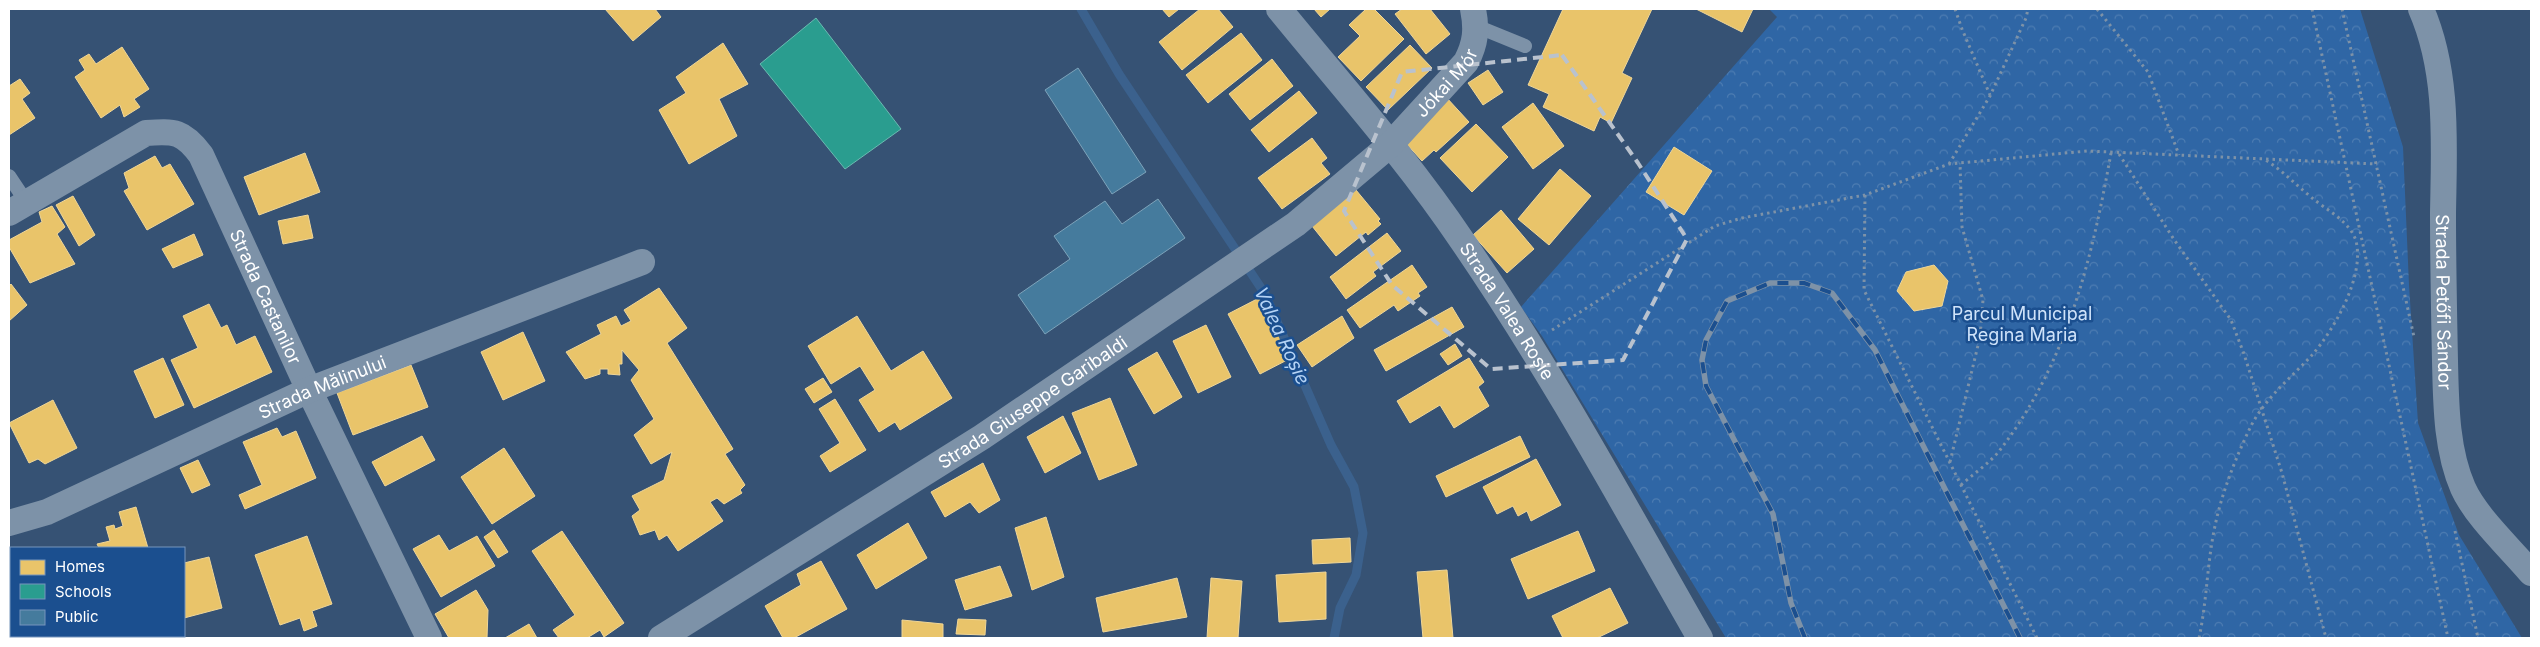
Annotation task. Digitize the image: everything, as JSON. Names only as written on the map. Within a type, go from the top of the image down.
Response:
[{"type":"street","name":"Strada Valea Roșie","points":[[1279,9],[1390,144],[1463,241],[1612,482],[1700,638]]},
{"type":"street","name":"Strada Petőfi Sándor","points":[[2421,9],[2428,26],[2438,63],[2444,116],[2443,278],[2446,403],[2449,437],[2463,488],[2475,508],[2531,573]]},
{"type":"street","name":"Jókai Mór","points":[[1390,144],[1466,62],[1474,46],[1474,17]]},
{"type":"street","name":"Strada Castanilor","points":[[18,208],[146,133],[170,132],[189,139],[201,155],[309,390],[429,638]]},
{"type":"street","name":"Strada Giuseppe Garibaldi","points":[[661,638],[982,437],[1226,272],[1296,224],[1390,144]]},
{"type":"street","name":"Strada Mălinului","points":[[9,523],[47,512],[309,390],[642,262]]},
{"type":"lane","points":[[1474,17],[1525,46]]},
{"type":"lane","points":[[9,176],[18,208]]},
{"type":"path","points":[[1955,9],[1990,96]]},
{"type":"path","points":[[1949,164],[1990,96],[2026,18],[2028,9]]},
{"type":"path","points":[[2097,9],[2148,72],[2179,155]]},
{"type":"path","points":[[2312,9],[2448,638]]},
{"type":"path","points":[[2342,9],[2414,338]]},
{"type":"path","points":[[1527,342],[1542,336],[1715,226],[1742,218],[1865,195],[1949,164],[2087,151],[2119,154],[2262,158],[2377,164]]},
{"type":"path","points":[[1961,486],[1999,451],[2042,386],[2072,317],[2097,233],[2112,153]]},
{"type":"path","points":[[2119,154],[2175,241],[2231,320],[2244,354],[2282,473],[2326,638]]},
{"type":"path","points":[[2199,638],[2215,525],[2230,477],[2252,425],[2274,392],[2313,354],[2341,312],[2356,269],[2356,241],[2341,219],[2311,198],[2281,169],[2262,158]]},
{"type":"path","points":[[1950,462],[1980,337],[1983,300],[1962,227],[1960,163]]},
{"type":"path","points":[[1865,195],[1864,290],[2036,638]]},
{"type":"path","points":[[2453,522],[2478,638]]},
{"type":"highlighted area","points":[[1562,55],[1638,163],[1687,239],[1623,360],[1491,369],[1392,285],[1344,211],[1402,72]]},
{"type":"green space","name":"Parcul Municipal Regina Maria","points":[[1769,9],[2360,9],[2403,147],[2418,423],[2459,535],[2522,638],[1726,638],[1542,336],[1521,307],[1777,17]]},
{"type":"building: Homes","points":[[605,9],[655,9],[661,17],[633,41]]},
{"type":"building: Homes","points":[[1162,9],[1179,9],[1169,17]]},
{"type":"building: Homes","points":[[1200,9],[1218,9],[1233,27],[1182,70],[1159,42]]},
{"type":"building: Homes","points":[[1314,9],[1330,9],[1321,17]]},
{"type":"building: Homes","points":[[1366,9],[1374,9],[1404,39],[1361,81],[1338,57],[1360,36],[1349,25]]},
{"type":"building: Homes","points":[[1402,9],[1430,9],[1450,34],[1426,54],[1395,14]]},
{"type":"building: Homes","points":[[1563,9],[1652,9],[1622,73],[1632,78],[1611,123],[1600,117],[1594,131],[1543,107],[1549,94],[1528,85]]},
{"type":"building: Homes","points":[[1696,9],[1753,9],[1742,32]]},
{"type":"building: Homes","points":[[1241,33],[1262,60],[1208,103],[1186,75]]},
{"type":"building: Homes","points":[[723,43],[748,84],[719,99],[737,136],[689,164],[659,110],[686,93],[676,77]]},
{"type":"building: Homes","points":[[1410,45],[1432,68],[1388,110],[1366,87]]},
{"type":"building: Homes","points":[[122,47],[149,89],[134,99],[140,107],[124,117],[120,105],[101,118],[75,77],[85,70],[79,60],[89,54],[96,64]]},
{"type":"building: Homes","points":[[1272,59],[1293,86],[1250,120],[1229,94]]},
{"type":"building: Homes","points":[[1488,70],[1503,92],[1483,105],[1468,83]]},
{"type":"building: Homes","points":[[20,79],[30,93],[22,99],[35,118],[9,135],[9,86]]},
{"type":"building: Homes","points":[[1299,91],[1317,113],[1269,152],[1251,130]]},
{"type":"building: Homes","points":[[1446,97],[1469,122],[1436,152],[1434,150],[1422,161],[1402,139]]},
{"type":"building: Homes","points":[[1533,103],[1564,146],[1533,169],[1502,127]]},
{"type":"building: Homes","points":[[1476,124],[1508,157],[1472,192],[1440,158]]},
{"type":"building: Homes","points":[[1312,138],[1327,158],[1321,163],[1330,174],[1282,209],[1258,178]]},
{"type":"building: Homes","points":[[1674,147],[1712,171],[1684,215],[1646,192]]},
{"type":"building: Homes","points":[[305,153],[320,192],[259,215],[244,177]]},
{"type":"building: Homes","points":[[155,156],[162,168],[170,164],[194,204],[147,230],[124,191],[129,188],[124,173]]},
{"type":"building: Homes","points":[[1560,169],[1591,196],[1549,245],[1518,219]]},
{"type":"building: Homes","points":[[1356,190],[1380,219],[1378,221],[1381,224],[1368,235],[1366,232],[1336,256],[1312,226]]},
{"type":"building: Homes","points":[[73,196],[95,235],[79,246],[56,205]]},
{"type":"building: Homes","points":[[52,206],[65,227],[57,234],[75,264],[30,283],[9,247],[9,240],[42,222],[39,212]]},
{"type":"building: Homes","points":[[1501,210],[1534,249],[1507,273],[1473,235]]},
{"type":"building: Homes","points":[[308,215],[313,238],[283,244],[278,221]]},
{"type":"building: Homes","points":[[1387,233],[1401,251],[1373,272],[1376,276],[1346,299],[1330,277]]},
{"type":"building: Homes","points":[[194,234],[203,255],[173,268],[162,249]]},
{"type":"building: Homes","points":[[1412,265],[1427,287],[1418,293],[1420,296],[1398,311],[1394,305],[1360,328],[1347,310]]},
{"type":"building: Homes","points":[[1934,265],[1948,281],[1942,306],[1914,311],[1897,291],[1906,272]]},
{"type":"building: Homes","points":[[11,284],[27,305],[9,321],[9,286]]},
{"type":"building: Homes","points":[[659,288],[687,328],[667,343],[733,449],[725,454],[745,485],[740,490],[742,493],[724,504],[717,498],[710,502],[723,521],[678,551],[667,535],[659,540],[655,530],[640,535],[632,516],[640,510],[632,496],[664,480],[672,452],[651,464],[634,435],[654,419],[631,380],[639,370],[622,350],[622,364],[619,364],[620,375],[608,374],[608,369],[600,369],[600,374],[585,379],[566,352],[601,334],[597,325],[616,316],[621,326],[631,321],[624,310]]},
{"type":"building: Homes","points":[[1259,298],[1291,358],[1260,374],[1228,314]]},
{"type":"building: Homes","points":[[209,304],[221,328],[227,325],[236,345],[255,336],[272,372],[194,408],[171,360],[198,348],[183,316]]},
{"type":"building: Homes","points":[[1452,307],[1464,327],[1386,371],[1374,350]]},
{"type":"building: Homes","points":[[857,316],[891,371],[923,351],[952,398],[900,430],[895,422],[879,432],[859,400],[875,390],[860,366],[831,384],[808,346]]},
{"type":"building: Homes","points":[[1342,316],[1354,338],[1312,367],[1297,345]]},
{"type":"building: Homes","points":[[1206,325],[1231,377],[1198,393],[1173,341]]},
{"type":"building: Homes","points":[[523,332],[545,381],[503,400],[481,352]]},
{"type":"building: Homes","points":[[1455,344],[1462,356],[1448,365],[1440,354]]},
{"type":"building: Homes","points":[[1157,352],[1182,397],[1154,414],[1128,369]]},
{"type":"building: Homes","points":[[163,358],[184,405],[155,418],[134,371]]},
{"type":"building: Homes","points":[[1469,358],[1484,382],[1478,387],[1489,406],[1454,428],[1440,405],[1410,423],[1397,401]]},
{"type":"building: Homes","points":[[411,365],[428,407],[353,435],[337,393]]},
{"type":"building: Homes","points":[[823,378],[832,392],[814,403],[805,389]]},
{"type":"building: Homes","points":[[1110,398],[1137,465],[1099,480],[1072,413]]},
{"type":"building: Homes","points":[[835,399],[866,450],[830,472],[820,456],[840,443],[819,409]]},
{"type":"building: Homes","points":[[53,400],[77,448],[45,464],[38,459],[29,463],[9,423]]},
{"type":"building: Homes","points":[[1063,416],[1081,453],[1045,473],[1027,437]]},
{"type":"building: Homes","points":[[277,428],[282,437],[296,431],[316,478],[245,509],[239,495],[262,485],[243,442]]},
{"type":"building: Homes","points":[[422,436],[435,460],[385,486],[372,462]]},
{"type":"building: Homes","points":[[1520,436],[1530,457],[1446,497],[1436,476]]},
{"type":"building: Homes","points":[[504,448],[535,496],[492,524],[461,477]]},
{"type":"building: Homes","points":[[1536,459],[1561,505],[1531,521],[1527,511],[1518,516],[1513,506],[1497,514],[1483,487]]},
{"type":"building: Homes","points":[[198,460],[210,485],[192,493],[180,468]]},
{"type":"building: Homes","points":[[983,463],[1000,500],[979,513],[970,502],[945,517],[931,492]]},
{"type":"building: Homes","points":[[136,507],[148,547],[98,547],[97,544],[110,541],[106,527],[114,525],[115,529],[123,526],[119,512]]},
{"type":"building: Homes","points":[[1046,517],[1064,577],[1032,590],[1015,528]]},
{"type":"building: Homes","points":[[908,523],[927,558],[876,589],[857,555]]},
{"type":"building: Homes","points":[[494,530],[508,552],[498,558],[484,537]]},
{"type":"building: Homes","points":[[562,531],[624,623],[604,637],[600,630],[587,638],[559,638],[553,630],[575,615],[532,551]]},
{"type":"building: Homes","points":[[1578,531],[1595,571],[1528,599],[1511,559]]},
{"type":"building: Homes","points":[[439,535],[449,551],[477,536],[495,566],[441,597],[413,549]]},
{"type":"building: Homes","points":[[307,536],[332,604],[312,611],[317,626],[304,631],[300,618],[280,625],[255,555]]},
{"type":"building: Homes","points":[[1350,538],[1351,562],[1313,564],[1312,540]]},
{"type":"building: Homes","points":[[209,557],[222,608],[185,618],[185,563]]},
{"type":"building: Homes","points":[[821,561],[847,609],[794,638],[783,638],[765,606],[801,585],[797,574]]},
{"type":"building: Homes","points":[[10,562],[10,637],[13,637],[9,638]]},
{"type":"building: Homes","points":[[1000,566],[1012,596],[965,610],[955,580]]},
{"type":"building: Homes","points":[[1447,570],[1453,638],[1423,638],[1417,572]]},
{"type":"building: Homes","points":[[1326,572],[1326,619],[1279,622],[1276,575]]},
{"type":"building: Homes","points":[[1177,578],[1187,617],[1103,632],[1096,598]]},
{"type":"building: Homes","points":[[1211,578],[1242,581],[1238,638],[1207,638]]},
{"type":"building: Homes","points":[[1610,588],[1628,623],[1597,638],[1563,638],[1552,616]]},
{"type":"building: Homes","points":[[476,590],[488,610],[487,638],[449,638],[435,614]]},
{"type":"building: Homes","points":[[958,619],[986,620],[985,635],[956,634]]},
{"type":"building: Homes","points":[[902,620],[943,624],[943,638],[902,638]]},
{"type":"building: Homes","points":[[529,624],[537,638],[505,638]]},
{"type":"building: Schools","points":[[816,18],[901,129],[845,169],[760,64]]},
{"type":"building: Public","points":[[1078,68],[1146,172],[1112,194],[1045,90]]},
{"type":"building: Public","points":[[1158,199],[1185,238],[1045,334],[1018,295],[1070,259],[1054,236],[1105,201],[1122,224]]},
{"type":"waterway","name":"Valea Roșie","points":[[1081,9],[1119,74],[1265,294],[1331,445],[1354,487],[1363,533],[1356,575],[1340,608],[1334,638]]},
{"type":"railway","points":[[1805,638],[1791,603],[1773,514],[1706,386],[1702,360],[1706,340],[1727,301],[1770,283],[1804,283],[1832,293],[1875,350],[2020,638]]}]
